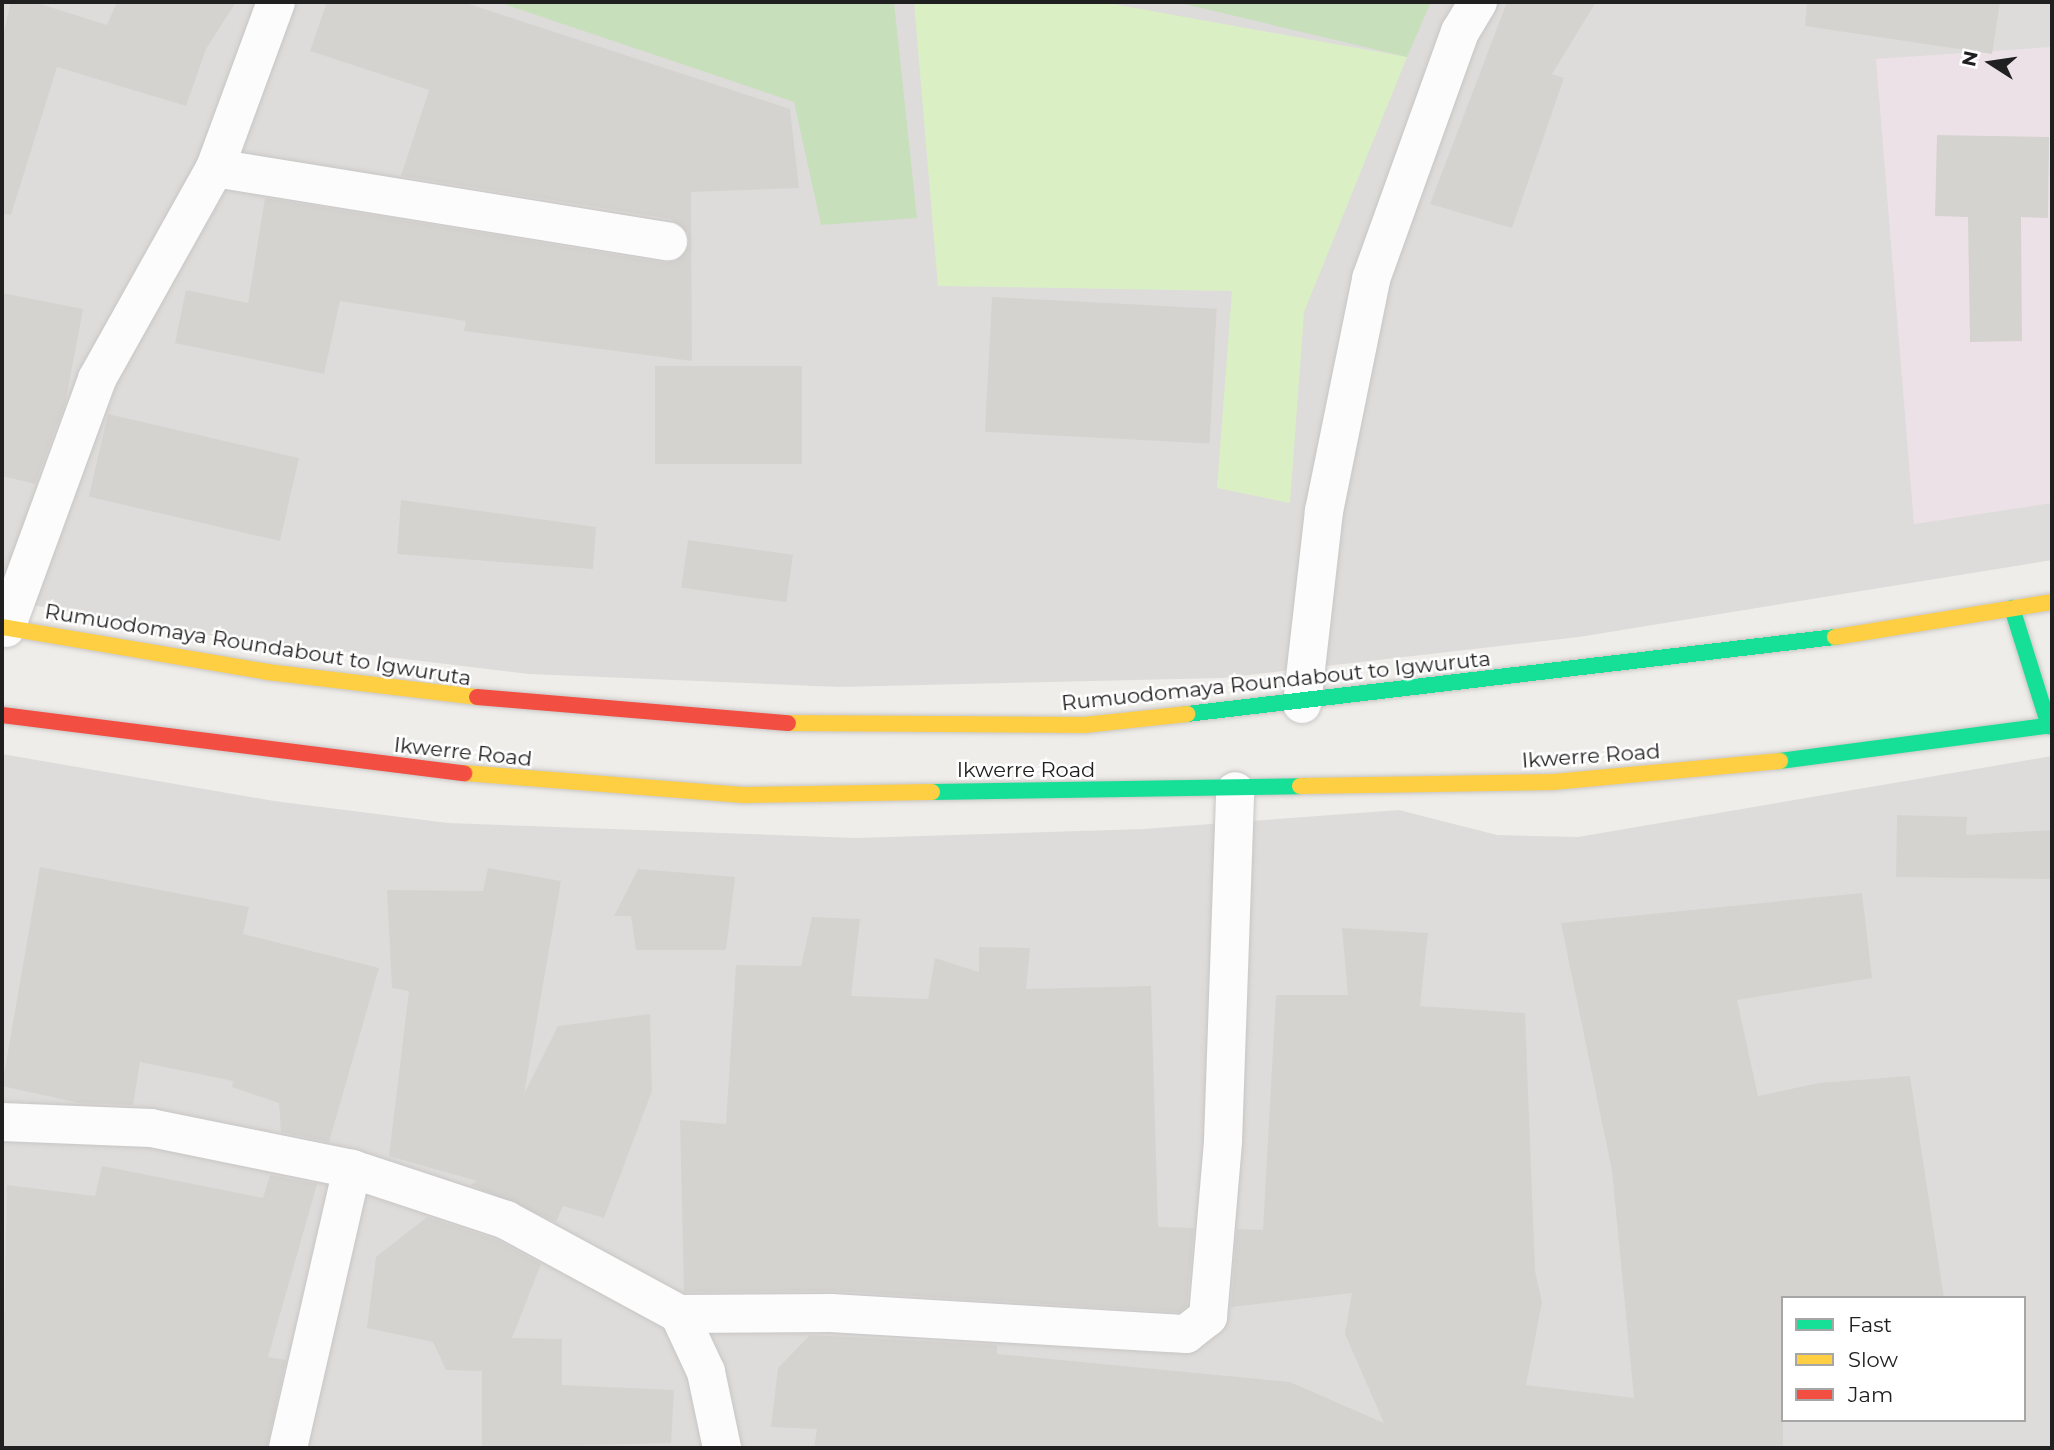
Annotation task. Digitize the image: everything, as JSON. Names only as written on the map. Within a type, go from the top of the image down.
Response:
[{"type":"main road","name":"Rumuodomaya Roundabout to Igwuruta","points":[[4,628],[428,694],[760,723],[1084,725],[1302,704],[1754,650],[2052,602]]},
{"type":"main road","points":[[2012,608],[2050,725]]},
{"type":"main road","name":"Ikwerre Road","points":[[2,715],[580,786],[746,795],[1235,791],[1553,782],[1847,755],[2050,725]]},
{"type":"street","points":[[4,628],[97,379],[215,168],[276,2]]},
{"type":"street","points":[[1302,704],[1324,511],[1371,279],[1460,32],[1478,2]]},
{"type":"street","points":[[215,168],[668,241]]},
{"type":"street","points":[[2,1122],[151,1128],[352,1169],[506,1220],[679,1314],[831,1313],[1186,1334],[1208,1317],[1223,1140],[1235,791]]},
{"type":"street","points":[[288,1448],[352,1169]]},
{"type":"street","points":[[679,1314],[706,1372],[722,1448]]},
{"type":"shaded area","points":[[2,2],[2052,2],[2052,560],[1579,637],[1223,678],[839,687],[529,674],[215,636],[2,600]]},
{"type":"shaded area","points":[[2052,47],[2052,503],[1914,524],[1876,59]]},
{"type":"shaded area","points":[[2,754],[274,801],[448,823],[856,838],[1143,829],[1399,810],[1497,835],[1578,837],[2052,756],[2052,1448],[2,1448]]},
{"type":"green space","points":[[498,2],[894,2],[917,218],[821,225],[794,102]]},
{"type":"green space","points":[[914,2],[1102,2],[1407,57],[1304,312],[1290,503],[1217,488],[1232,291],[938,286]]},
{"type":"green space","points":[[1176,2],[1431,2],[1407,57]]},
{"type":"building","points":[[11,2],[34,2],[107,25],[117,2],[236,2],[206,49],[186,106],[57,67],[11,215],[2,214],[2,39]]},
{"type":"building","points":[[327,2],[463,2],[790,109],[799,188],[691,192],[692,361],[464,331],[466,321],[340,301],[324,374],[175,343],[186,290],[248,303],[265,198],[665,263],[676,261],[689,245],[688,233],[671,219],[401,176],[429,90],[310,51]]},
{"type":"building","points":[[1507,2],[1596,2],[1552,74],[1564,78],[1512,228],[1430,204]]},
{"type":"building","points":[[1807,2],[2000,2],[1992,54],[1805,26]]},
{"type":"building","points":[[1937,135],[2049,137],[2048,218],[2021,217],[2022,341],[1970,342],[1968,217],[1935,216]]},
{"type":"building","points":[[2,293],[83,309],[65,404],[35,484],[2,476]]},
{"type":"building","points":[[992,297],[1217,309],[1210,444],[985,432]]},
{"type":"building","points":[[655,366],[802,366],[802,464],[655,464]]},
{"type":"building","points":[[108,414],[299,458],[280,541],[89,497]]},
{"type":"building","points":[[401,500],[596,527],[593,569],[397,554]]},
{"type":"building","points":[[688,540],[793,555],[786,602],[681,588]]},
{"type":"building","points":[[1897,815],[1967,817],[1966,835],[2052,830],[2052,879],[1896,877]]},
{"type":"building","points":[[40,867],[249,907],[243,934],[379,968],[329,1142],[281,1132],[279,1103],[232,1087],[233,1081],[140,1062],[133,1105],[79,1103],[2,1086]]},
{"type":"building","points":[[488,868],[561,881],[524,1094],[558,1026],[650,1014],[652,1091],[604,1218],[563,1206],[556,1222],[471,1185],[477,1181],[389,1156],[409,991],[392,988],[387,890],[483,891]]},
{"type":"building","points":[[638,869],[735,877],[726,950],[636,950],[631,916],[614,916]]},
{"type":"building","points":[[1862,893],[1872,978],[1737,1000],[1758,1096],[1819,1083],[1910,1076],[1944,1296],[1781,1296],[1783,1448],[814,1448],[817,1429],[771,1427],[778,1368],[810,1335],[997,1345],[997,1354],[1290,1382],[1384,1423],[1345,1334],[1352,1293],[1231,1307],[1237,1229],[1263,1230],[1276,995],[1348,995],[1342,928],[1428,933],[1420,1006],[1525,1013],[1535,1271],[1542,1302],[1526,1385],[1634,1398],[1612,1171],[1561,923]]},
{"type":"building","points":[[812,917],[860,919],[851,996],[928,999],[935,958],[979,972],[979,947],[1030,948],[1026,989],[1151,986],[1158,1227],[1194,1228],[1187,1306],[1179,1312],[832,1291],[684,1292],[680,1120],[726,1124],[736,965],[801,966]]},
{"type":"building","points":[[102,1166],[263,1198],[270,1175],[317,1184],[268,1357],[286,1360],[267,1448],[2,1448],[7,1185],[95,1196]]},
{"type":"building","points":[[427,1217],[497,1240],[541,1264],[512,1338],[562,1339],[562,1385],[674,1390],[671,1443],[482,1448],[482,1371],[446,1370],[433,1342],[367,1328],[376,1257]]},
{"type":"traffic: fast","points":[[2012,608],[2049,726]]},
{"type":"traffic: fast","points":[[1187,714],[1835,637]]},
{"type":"traffic: fast","points":[[1780,761],[2052,725]]},
{"type":"traffic: fast","points":[[932,792],[1300,786]]},
{"type":"traffic: slow","points":[[1835,637],[2052,602]]},
{"type":"traffic: slow","points":[[2,627],[267,672],[477,697]]},
{"type":"traffic: slow","points":[[788,723],[1084,725],[1187,714]]},
{"type":"traffic: slow","points":[[1300,786],[1553,782],[1780,761]]},
{"type":"traffic: slow","points":[[464,773],[746,795],[932,792]]},
{"type":"traffic: jam","points":[[477,697],[788,723]]},
{"type":"traffic: jam","points":[[2,715],[464,773]]}]
